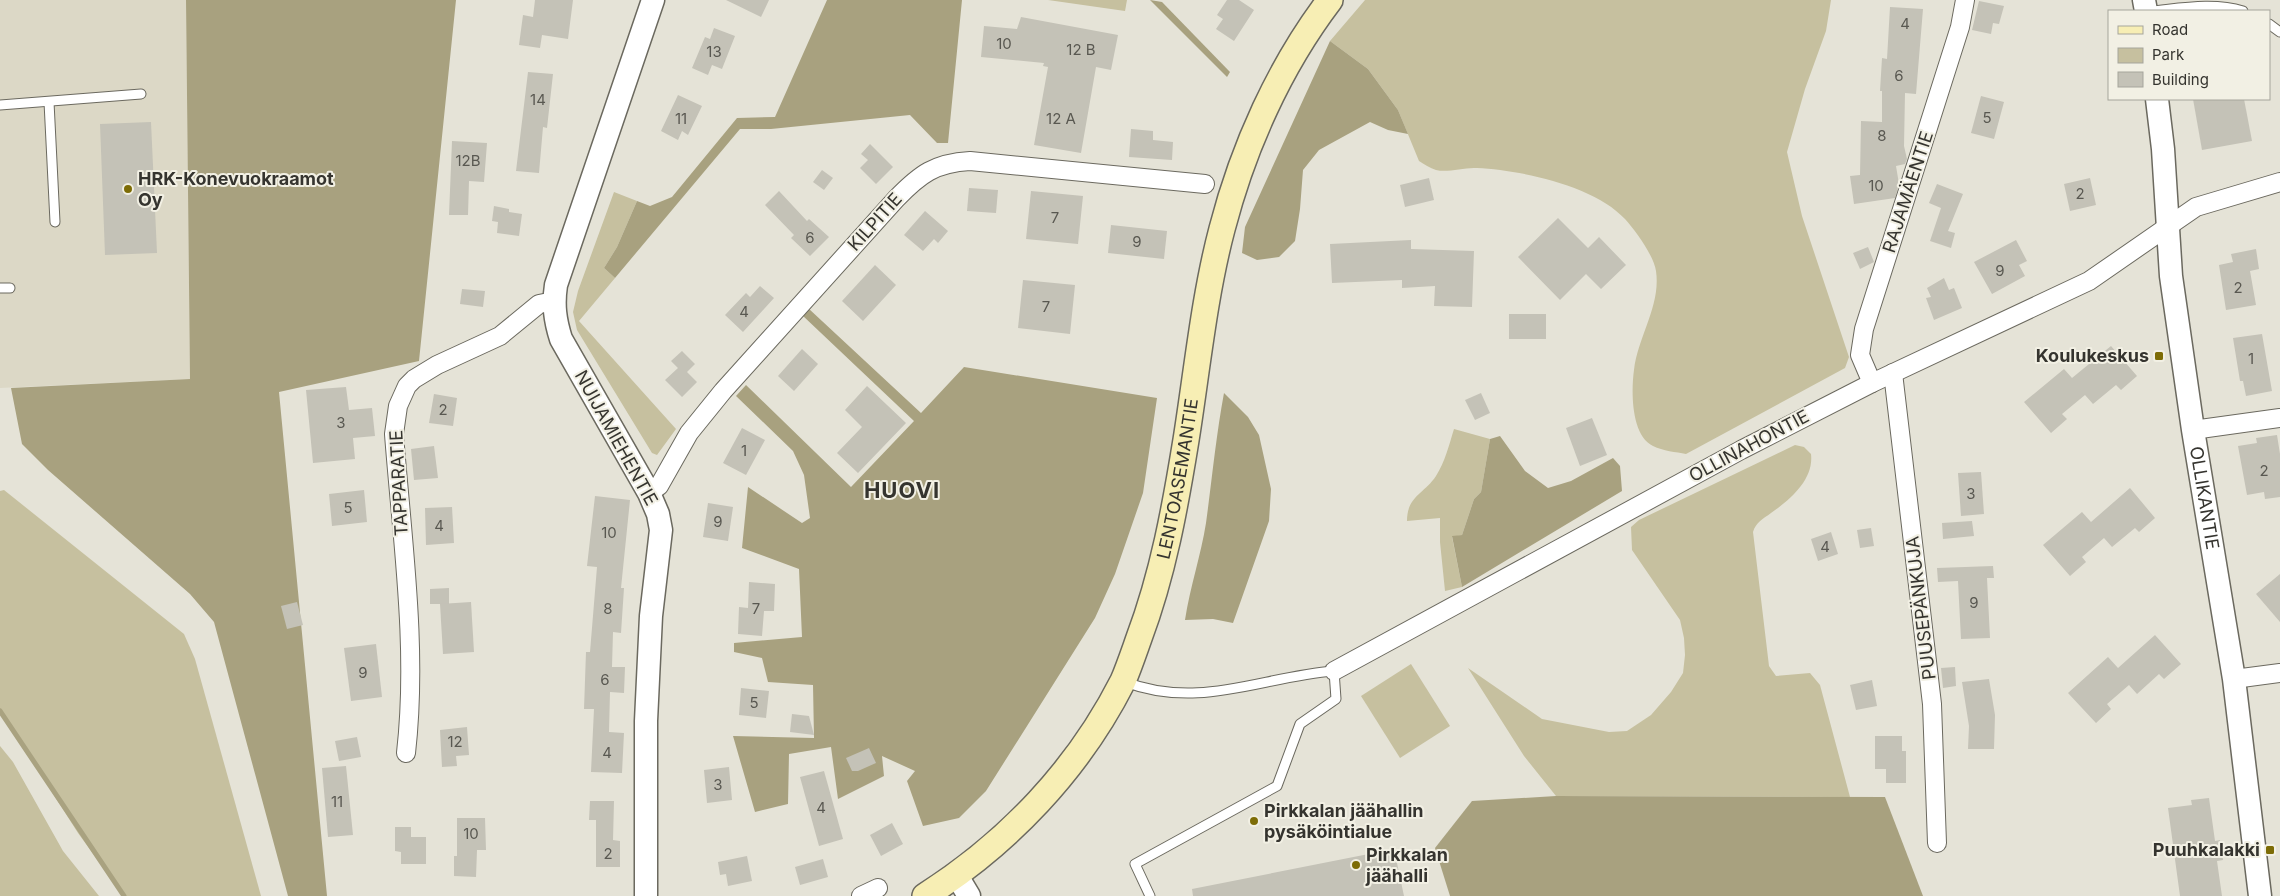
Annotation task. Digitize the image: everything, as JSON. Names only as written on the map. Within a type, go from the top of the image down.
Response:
[{"type":"main road","name":"LENTOASEMANTIE","points":[[925,896],[963,886],[1002,840],[1043,799],[1097,726],[1123,680],[1150,610],[1173,524],[1214,266],[1229,204],[1255,133],[1275,90],[1307,32],[1330,0]]},
{"type":"street","name":"NUIJAMIEHENTIE","points":[[646,896],[646,721],[651,616],[661,530],[658,514],[648,493],[561,339],[555,321],[554,301],[560,276],[653,0]]},
{"type":"street","name":"RAJAMÄENTIE","points":[[1872,383],[1860,355],[1864,329],[1960,27],[1965,0]]},
{"type":"street","name":"OLLIKANTIE","points":[[2157,100],[2163,149],[2172,286],[2193,430],[2234,679],[2260,896]]},
{"type":"street","name":"KILPITIE","points":[[648,493],[659,486],[689,433],[723,391],[896,198],[926,172],[941,164],[970,161],[1205,184]]},
{"type":"street","name":"OLLINAHONTIE","points":[[1334,671],[1741,450],[1892,373],[2089,281],[2196,207],[2280,182]]},
{"type":"street","name":"TAPPARATIE","points":[[406,753],[411,703],[410,646],[394,434],[398,406],[407,386],[414,379],[437,365],[500,336],[539,304],[554,301]]},
{"type":"street","name":"PUUSEPÄNKUJA","points":[[1892,373],[1932,704],[1937,843]]},
{"type":"street","points":[[2193,430],[2280,418]]},
{"type":"street","points":[[2234,679],[2280,673]]},
{"type":"street","points":[[861,896],[878,888]]},
{"type":"lane","points":[[2163,10],[2205,6],[2239,10]]},
{"type":"lane","points":[[0,105],[142,94]]},
{"type":"lane","points":[[49,102],[55,222]]},
{"type":"lane","points":[[1123,680],[1147,690],[1204,694],[1306,673],[1334,671],[1336,699],[1300,724],[1276,786],[1135,864],[1150,896]]},
{"type":"shaded area","points":[[0,0],[186,0],[190,379],[0,388]]},
{"type":"shaded area","points":[[186,0],[456,0],[419,361],[279,392],[327,896],[288,896],[214,622],[190,594],[48,470],[22,444],[11,388],[190,379]]},
{"type":"shaded area","points":[[827,0],[962,0],[948,143],[937,143],[910,115],[771,129],[740,129],[615,278],[604,268],[617,247],[637,201],[650,206],[672,197],[737,118],[775,117]]},
{"type":"shaded area","points":[[1150,0],[1162,2],[1230,72],[1227,77]]},
{"type":"shaded area","points":[[1330,41],[1368,69],[1398,110],[1408,134],[1388,130],[1370,122],[1319,150],[1303,170],[1295,241],[1279,257],[1257,260],[1242,253],[1245,227]]},
{"type":"shaded area","points":[[808,308],[921,413],[964,367],[1157,398],[1143,493],[1115,574],[1095,618],[986,791],[959,818],[923,826],[907,781],[915,771],[882,756],[884,776],[838,799],[831,747],[789,754],[788,804],[755,812],[733,736],[814,738],[813,685],[768,682],[762,658],[734,652],[734,643],[802,637],[799,569],[742,548],[748,487],[802,523],[810,518],[804,475],[793,451],[736,396],[746,385],[851,487],[914,421],[802,315]]},
{"type":"shaded area","points":[[1224,393],[1248,417],[1259,435],[1271,489],[1269,521],[1233,623],[1213,619],[1185,620],[1206,523]]},
{"type":"shaded area","points":[[1500,436],[1525,471],[1548,488],[1571,481],[1613,458],[1620,466],[1622,491],[1462,587],[1452,536],[1462,535],[1474,499],[1481,492],[1490,439]]},
{"type":"shaded area","points":[[1556,796],[1885,797],[1923,896],[1450,896],[1435,848],[1472,801]]},
{"type":"green space","points":[[1048,0],[1127,0],[1125,11]]},
{"type":"green space","points":[[1365,0],[1831,0],[1826,31],[1805,89],[1787,152],[1802,216],[1849,357],[1845,368],[1686,454],[1661,449],[1646,441],[1640,433],[1634,412],[1633,379],[1636,357],[1652,309],[1657,284],[1655,265],[1644,244],[1625,219],[1612,207],[1577,189],[1535,176],[1495,169],[1436,170],[1419,161],[1398,110],[1368,69],[1330,41]]},
{"type":"green space","points":[[614,192],[637,201],[617,247],[604,268],[615,278],[579,321],[676,429],[657,455],[652,453],[577,330],[573,312],[578,291]]},
{"type":"green space","points":[[1454,429],[1490,439],[1481,492],[1474,499],[1462,535],[1452,537],[1462,587],[1445,591],[1440,542],[1440,518],[1407,521],[1413,501],[1439,471]]},
{"type":"green space","points":[[1795,445],[1804,447],[1811,454],[1809,472],[1800,488],[1758,523],[1753,532],[1769,666],[1776,676],[1810,673],[1820,685],[1850,797],[1556,796],[1524,756],[1468,668],[1542,719],[1609,732],[1627,731],[1651,715],[1671,692],[1683,673],[1684,638],[1680,620],[1632,550],[1631,527],[1639,520]]},
{"type":"green space","points":[[4,490],[184,634],[195,659],[261,896],[124,896],[78,833],[0,710],[0,491]]},
{"type":"green space","points":[[1411,664],[1450,726],[1400,758],[1361,696]]},
{"type":"green space","points":[[0,746],[13,762],[63,851],[99,896],[0,896]]},
{"type":"building","points":[[535,0],[573,0],[568,39],[542,35],[540,48],[519,45],[523,15],[533,17]]},
{"type":"building","points":[[726,0],[769,0],[761,17]]},
{"type":"building","points":[[1227,0],[1239,0],[1254,10],[1234,41],[1216,29],[1223,19],[1217,15]]},
{"type":"building","points":[[1979,1],[2004,6],[1999,24],[1993,23],[1991,34],[1972,30]]},
{"type":"building","points":[[1890,7],[1923,9],[1916,94],[1905,93],[1904,146],[1907,159],[1905,164],[1896,166],[1899,184],[1895,198],[1854,204],[1850,176],[1860,175],[1861,121],[1882,122],[1882,91],[1880,91],[1882,58],[1887,59]]},
{"type":"building","points":[[1021,17],[1118,35],[1111,70],[1096,67],[1081,153],[1034,145],[1048,67],[1043,66],[1044,63],[981,57],[984,26],[1017,29]]},
{"type":"building","points":[[714,28],[735,36],[722,69],[712,65],[708,75],[692,68],[705,37],[710,39]]},
{"type":"building","points":[[528,72],[553,74],[547,128],[543,127],[539,173],[516,171]]},
{"type":"building","points":[[678,95],[702,106],[688,135],[682,131],[678,140],[661,131]]},
{"type":"building","points":[[1981,96],[2004,102],[1994,139],[1971,133]]},
{"type":"building","points":[[2193,100],[2244,100],[2252,141],[2202,150]]},
{"type":"building","name":"HRK-Konevuokraamot Oy","points":[[151,122],[157,253],[105,255],[100,124]]},
{"type":"building","points":[[1131,129],[1153,131],[1153,140],[1173,142],[1172,160],[1129,157]]},
{"type":"building","points":[[452,141],[487,143],[484,182],[469,181],[468,215],[449,215]]},
{"type":"building","points":[[870,144],[893,167],[876,184],[860,168],[868,160],[861,154]]},
{"type":"building","points":[[822,170],[833,178],[824,190],[813,182]]},
{"type":"building","points":[[1429,178],[1434,200],[1405,207],[1400,185]]},
{"type":"building","points":[[2090,178],[2096,205],[2070,211],[2064,184]]},
{"type":"building","points":[[1937,184],[1963,194],[1948,231],[1955,233],[1951,248],[1930,241],[1941,208],[1929,203]]},
{"type":"building","points":[[969,188],[998,190],[996,213],[967,211]]},
{"type":"building","points":[[779,191],[807,221],[809,219],[829,237],[810,256],[791,238],[794,235],[765,205]]},
{"type":"building","points":[[1031,191],[1083,196],[1078,244],[1026,239]]},
{"type":"building","points":[[494,206],[509,209],[509,212],[522,214],[519,236],[497,233],[498,222],[492,221]]},
{"type":"building","points":[[925,211],[948,231],[938,243],[934,239],[923,251],[904,235]]},
{"type":"building","points":[[1558,218],[1588,248],[1599,237],[1626,265],[1601,289],[1586,274],[1560,300],[1518,257]]},
{"type":"building","points":[[1111,225],[1167,231],[1164,259],[1108,253]]},
{"type":"building","points":[[1411,240],[1411,249],[1474,251],[1472,307],[1434,306],[1435,286],[1402,288],[1402,280],[1332,283],[1330,244]]},
{"type":"building","points":[[2016,240],[2027,261],[2019,265],[2025,276],[1992,294],[1974,262]]},
{"type":"building","points":[[1868,247],[1874,262],[1860,269],[1853,253]]},
{"type":"building","points":[[2256,249],[2259,269],[2250,271],[2256,305],[2226,310],[2219,265],[2233,262],[2231,254]]},
{"type":"building","points":[[875,265],[896,285],[863,321],[842,301]]},
{"type":"building","points":[[1944,278],[1949,290],[1954,288],[1962,308],[1934,320],[1926,298],[1931,297],[1927,288]]},
{"type":"building","points":[[1023,280],[1075,285],[1070,334],[1018,328]]},
{"type":"building","points":[[760,286],[774,298],[743,332],[725,315],[746,293],[750,297]]},
{"type":"building","points":[[462,289],[485,291],[483,307],[460,304]]},
{"type":"building","points":[[1509,314],[1546,314],[1546,339],[1509,339]]},
{"type":"building","points":[[2262,334],[2272,391],[2246,396],[2243,381],[2240,381],[2233,338]]},
{"type":"building","points":[[2111,346],[2137,376],[2121,390],[2116,385],[2093,404],[2085,395],[2062,414],[2067,419],[2051,433],[2024,402],[2064,369],[2072,378]]},
{"type":"building","points":[[802,349],[818,364],[794,391],[778,376]]},
{"type":"building","points":[[682,351],[695,364],[687,372],[697,382],[682,397],[665,380],[678,368],[671,361]]},
{"type":"building","points":[[867,386],[906,423],[858,473],[837,453],[862,427],[845,410]]},
{"type":"building","points":[[346,387],[349,410],[372,408],[375,436],[353,438],[355,459],[313,463],[306,390]]},
{"type":"building","points":[[1481,393],[1490,413],[1475,420],[1465,400]]},
{"type":"building","points":[[434,394],[457,398],[453,426],[429,423]]},
{"type":"building","points":[[1592,418],[1607,455],[1580,466],[1566,428]]},
{"type":"building","points":[[742,428],[765,440],[746,475],[723,463]]},
{"type":"building","points":[[2277,435],[2280,454],[2280,497],[2265,499],[2264,492],[2247,495],[2238,446],[2257,443],[2256,438]]},
{"type":"building","points":[[434,446],[438,478],[414,480],[411,449]]},
{"type":"building","points":[[1981,472],[1984,514],[1961,516],[1958,473]]},
{"type":"building","points":[[2130,488],[2155,518],[2139,532],[2135,528],[2112,547],[2104,538],[2082,557],[2086,562],[2070,576],[2043,545],[2082,512],[2091,522]]},
{"type":"building","points":[[364,490],[367,522],[332,526],[329,494]]},
{"type":"building","points":[[595,496],[630,500],[621,588],[624,588],[621,633],[613,632],[612,667],[625,667],[624,693],[610,692],[609,732],[624,733],[622,773],[591,772],[594,709],[584,709],[586,652],[590,652],[597,567],[587,566]]},
{"type":"building","points":[[708,503],[733,507],[728,541],[703,537]]},
{"type":"building","points":[[452,507],[454,543],[426,545],[425,508]]},
{"type":"building","points":[[1972,521],[1974,536],[1943,539],[1942,523]]},
{"type":"building","points":[[1871,528],[1874,546],[1860,548],[1857,530]]},
{"type":"building","points":[[1831,532],[1838,554],[1818,561],[1811,539]]},
{"type":"building","points":[[1993,566],[1994,578],[1987,578],[1990,638],[1961,639],[1958,581],[1938,582],[1937,568]]},
{"type":"building","points":[[2280,574],[2280,622],[2256,594]]},
{"type":"building","points":[[749,582],[775,584],[774,611],[764,611],[762,636],[738,634],[739,607],[748,608]]},
{"type":"building","points":[[449,588],[449,604],[430,604],[430,589]]},
{"type":"building","points":[[297,602],[303,625],[287,629],[281,606]]},
{"type":"building","points":[[471,602],[474,652],[443,654],[440,604]]},
{"type":"building","points":[[2155,635],[2181,664],[2164,679],[2159,674],[2137,694],[2129,685],[2107,704],[2111,709],[2096,723],[2068,693],[2108,657],[2118,668]]},
{"type":"building","points":[[376,644],[382,697],[351,701],[344,648]]},
{"type":"building","points":[[1955,667],[1956,686],[1943,688],[1941,668]]},
{"type":"building","points":[[1989,679],[1995,715],[1994,749],[1968,749],[1969,726],[1962,682]]},
{"type":"building","points":[[1872,680],[1877,706],[1856,710],[1850,685]]},
{"type":"building","points":[[741,688],[769,691],[766,718],[739,715]]},
{"type":"building","points":[[792,714],[809,716],[814,735],[790,732]]},
{"type":"building","points":[[467,727],[469,755],[456,756],[457,766],[442,767],[440,730]]},
{"type":"building","points":[[1875,736],[1902,736],[1902,751],[1906,751],[1906,783],[1886,783],[1886,769],[1875,769]]},
{"type":"building","points":[[357,737],[361,757],[339,761],[335,741]]},
{"type":"building","points":[[869,748],[876,763],[858,771],[852,771],[846,758]]},
{"type":"building","points":[[346,766],[353,835],[328,837],[322,768]]},
{"type":"building","points":[[729,767],[732,800],[707,803],[704,770]]},
{"type":"building","points":[[824,771],[843,839],[819,846],[800,777]]},
{"type":"building","points":[[2209,798],[2215,841],[2220,840],[2223,860],[2217,861],[2222,896],[2180,896],[2168,808],[2192,805],[2191,800]]},
{"type":"building","points":[[590,801],[614,801],[613,840],[620,841],[620,867],[596,867],[596,820],[589,820]]},
{"type":"building","points":[[457,818],[485,818],[486,850],[477,850],[476,877],[454,876],[454,856],[457,856]]},
{"type":"building","points":[[892,823],[903,844],[881,856],[870,835]]},
{"type":"building","points":[[395,827],[411,827],[411,837],[426,837],[426,864],[401,864],[401,852],[395,851]]},
{"type":"building","name":"Pirkkalan jäähalli","points":[[1394,849],[1404,896],[1193,896],[1192,889]]},
{"type":"building","points":[[747,856],[752,881],[728,886],[726,874],[720,875],[718,862]]},
{"type":"building","points":[[823,859],[828,877],[800,885],[795,867]]},
{"type":"waterway","points":[[0,711],[124,896]]},
{"type":"place","name":"HRK-Konevuokraamot Oy","points":[[128,189]]},
{"type":"place","name":"Koulukeskus","points":[[2159,356]]},
{"type":"place","name":"Pirkkalan jäähallin pysäköintialue","points":[[1254,821]]},
{"type":"place","name":"Puuhkalakki","points":[[2270,850]]},
{"type":"place","name":"Pirkkalan jäähalli","points":[[1356,865]]},
{"type":"district","name":"HUOVI","points":[[902,490]]}]
